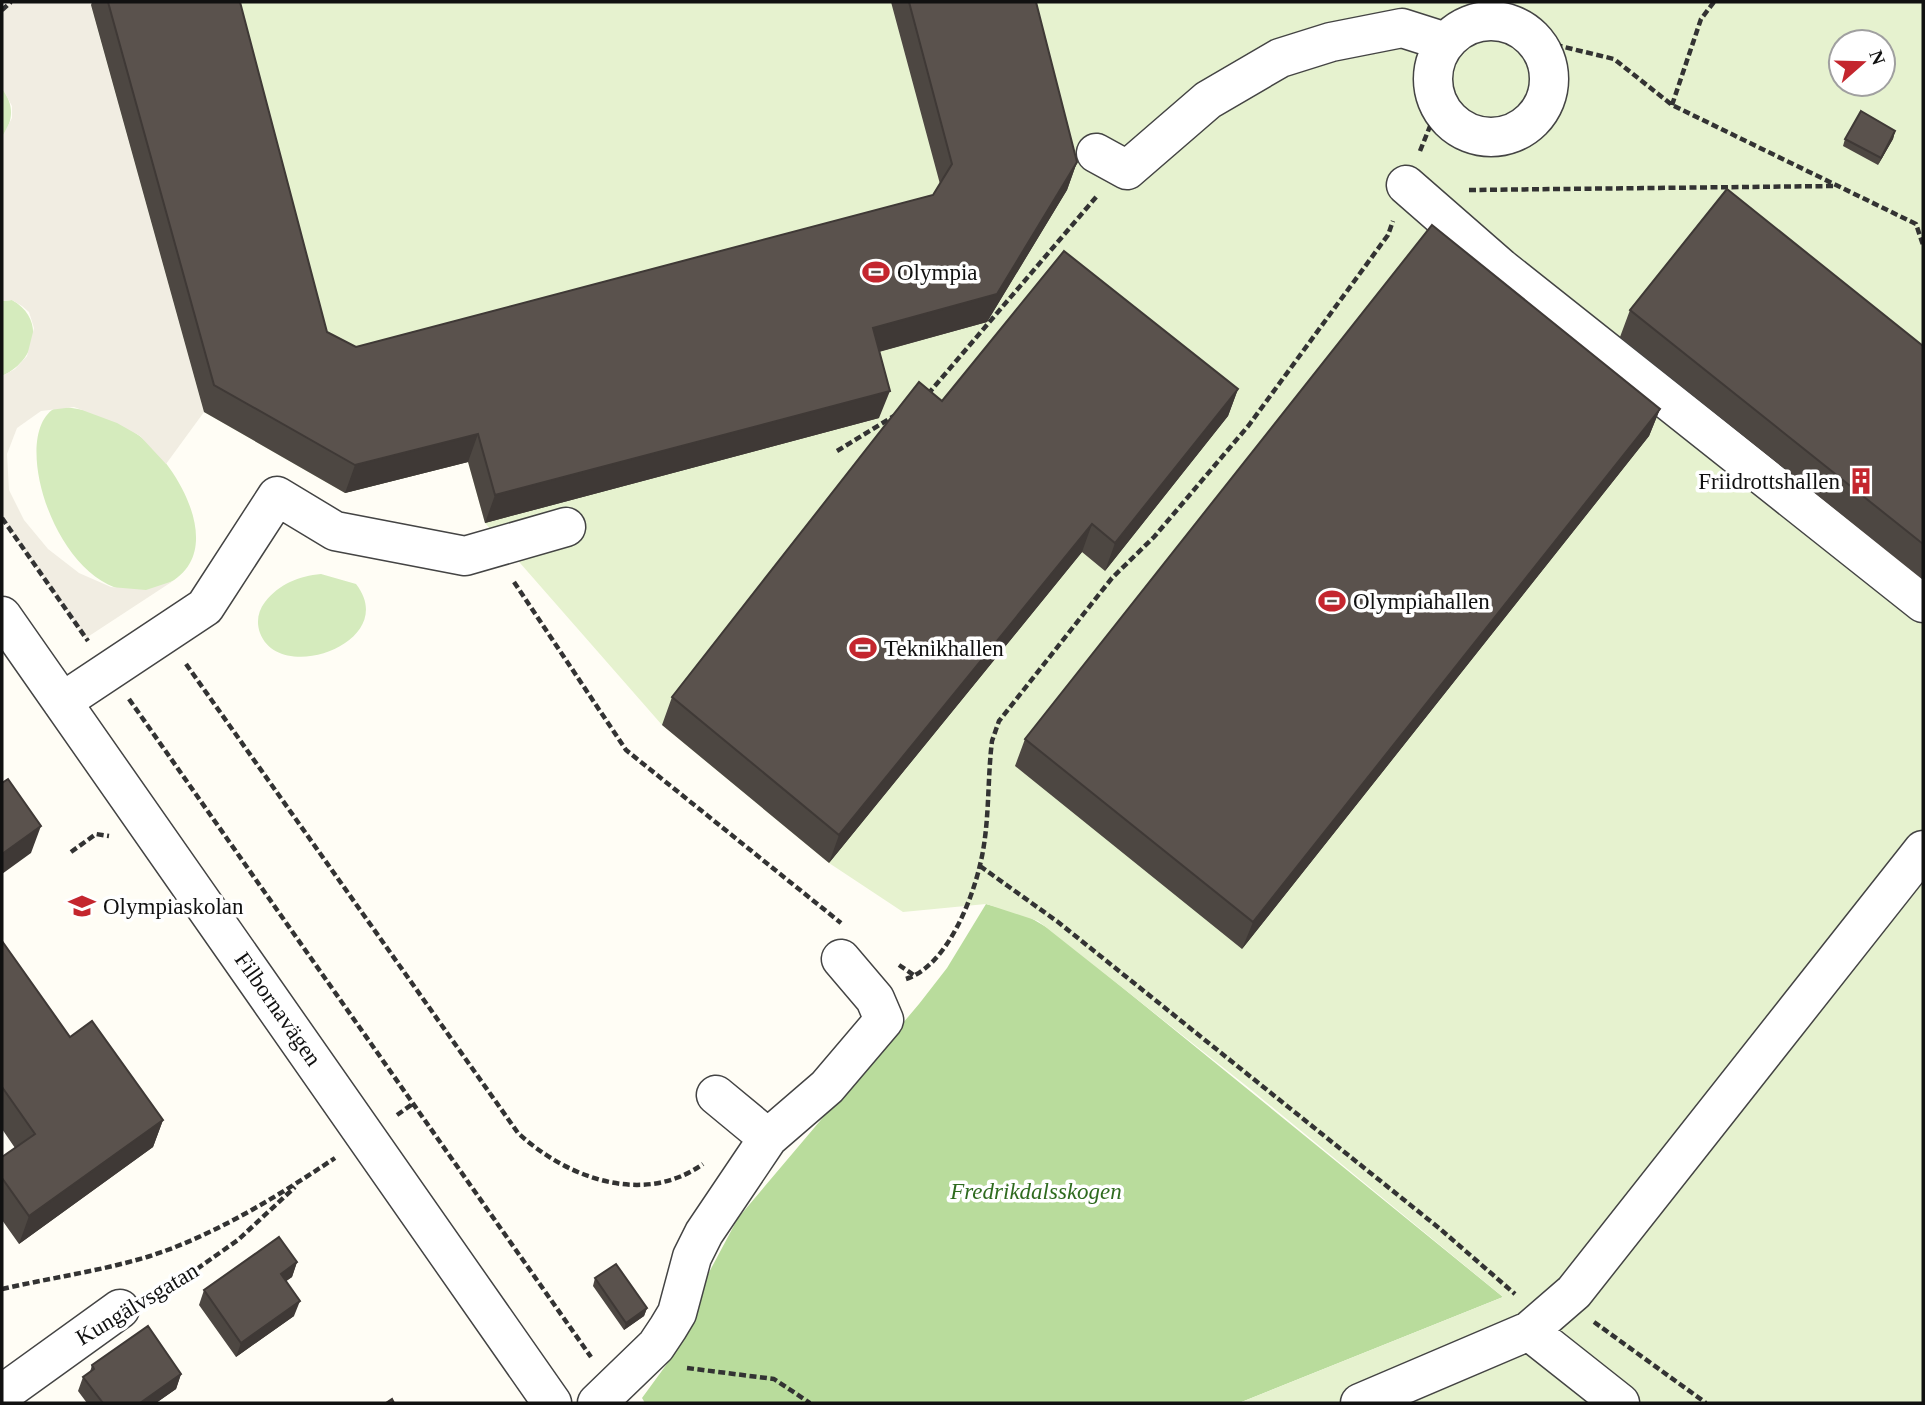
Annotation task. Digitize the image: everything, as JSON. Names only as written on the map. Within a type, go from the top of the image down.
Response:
[{"type":"street","points":[[1485,11],[1519,27],[1535,40],[1545,56],[1550,75],[1548,93],[1541,110],[1529,124],[1514,134],[1495,138],[1477,136],[1460,128],[1446,116],[1439,104],[1433,79],[1436,59],[1446,42],[1485,11]]},
{"type":"street","points":[[1111,162],[1280,58],[1331,42],[1402,28],[1446,42]]},
{"type":"street","points":[[1406,185],[1501,268],[1923,603]]},
{"type":"street","points":[[62,702],[205,607],[277,496],[335,531],[466,556],[566,527]]},
{"type":"street","name":"Filbornavägen","points":[[2,616],[551,1403]]},
{"type":"street","points":[[1360,1403],[1546,1317],[1923,850]]},
{"type":"street","points":[[597,1403],[623,1361],[656,1346],[677,1313],[692,1257],[704,1233],[768,1138],[827,1087],[884,1020],[846,945]]},
{"type":"street","points":[[716,1095],[768,1138]]},
{"type":"street","name":"Kungälvsgatan","points":[[5,1379],[120,1310]]},
{"type":"street","points":[[1546,1317],[1619,1403]]},
{"type":"path","points":[[2,10],[11,2]]},
{"type":"path","points":[[1672,105],[1701,19],[1714,2]]},
{"type":"path","points":[[1535,40],[1614,59],[1672,105],[1923,226]]},
{"type":"path","points":[[874,999],[894,983],[915,976],[938,958],[958,924],[980,866],[992,741],[999,721],[1112,578],[1163,527],[1308,348],[1388,235],[1439,104]]},
{"type":"path","points":[[922,398],[933,391],[1090,202],[1111,162]]},
{"type":"path","points":[[1464,191],[1837,186]]},
{"type":"path","points":[[1916,224],[1923,245]]},
{"type":"path","points":[[836,451],[901,411]]},
{"type":"path","points":[[2,518],[596,1364],[623,1361],[774,1379],[810,1403]]},
{"type":"path","points":[[495,547],[522,596],[626,750],[846,945]]},
{"type":"path","points":[[165,634],[518,1133],[533,1146],[576,1172],[623,1185],[646,1186],[669,1182],[707,1161]]},
{"type":"path","points":[[71,852],[96,834],[103,833],[121,841]]},
{"type":"path","points":[[980,866],[1058,922],[1546,1317],[1706,1403]]},
{"type":"path","points":[[894,962],[915,976]]},
{"type":"path","name":"Kungälvsgatan","points":[[2,1289],[146,1257],[197,1238],[300,1181],[228,1247],[155,1299],[120,1310]]},
{"type":"green space","points":[[94,2],[1923,2],[1923,1403],[1239,1403],[1503,1297],[1249,1088],[1038,921],[986,904],[903,912],[829,863],[662,725],[485,523],[468,462],[345,493],[204,412],[91,5]]},
{"type":"green space","points":[[2,88],[9,100],[11,113],[9,125],[2,137]]},
{"type":"green space","points":[[12,300],[23,308],[30,318],[32,340],[22,361],[2,376],[2,301]]},
{"type":"green space","points":[[57,407],[101,415],[141,437],[155,450],[182,488],[196,532],[194,552],[185,570],[167,584],[132,591],[101,580],[75,556],[54,524],[41,488],[36,453],[41,424]]},
{"type":"green space","points":[[321,574],[356,584],[366,605],[363,624],[351,639],[332,650],[311,656],[290,656],[272,648],[260,633],[258,625],[263,605],[277,590],[290,582]]},
{"type":"green space","name":"Fredrikdalsskogen","points":[[986,904],[1024,914],[1053,931],[1503,1297],[1239,1403],[645,1403],[642,1398],[672,1357],[706,1278],[738,1218],[919,1004],[947,968]]},
{"type":"shaded area","points":[[11,2],[94,2],[91,6],[204,412],[166,464],[140,436],[117,423],[74,407],[41,411],[17,428],[7,454],[9,490],[24,520],[48,549],[79,573],[111,587],[146,590],[173,581],[86,638],[2,518],[2,376],[15,369],[27,356],[34,328],[29,312],[22,306],[12,300],[2,301],[2,137],[12,118],[12,106],[2,88],[2,10]]},
{"type":"building","name":"Olympia","points":[[108,2],[240,2],[327,332],[356,347],[933,195],[952,164],[909,2],[1036,2],[1077,162],[997,294],[873,328],[890,391],[495,495],[478,434],[355,465],[214,385]]},
{"type":"building","points":[[1861,111],[1895,131],[1881,158],[1845,139]]},
{"type":"building","name":"Friidrottshallen","points":[[1727,189],[1923,346],[1923,544],[1630,310]]},
{"type":"building","name":"Olympiahallen","points":[[1432,225],[1660,409],[1253,922],[1025,739]]},
{"type":"building","name":"Teknikhallen","points":[[1064,251],[1238,389],[1115,543],[1092,524],[839,835],[672,697],[919,382],[942,401]]},
{"type":"building","points":[[8,779],[41,826],[2,854],[2,783]]},
{"type":"building","points":[[2,941],[70,1037],[92,1021],[163,1120],[29,1216],[2,1178],[2,1157],[35,1134],[2,1087]]},
{"type":"building","points":[[279,1237],[297,1262],[281,1274],[300,1301],[241,1343],[204,1290]]},
{"type":"building","points":[[616,1264],[647,1308],[626,1323],[595,1278]]},
{"type":"building","points":[[148,1326],[181,1374],[140,1403],[103,1403],[83,1377],[94,1369],[92,1365]]},
{"type":"place","name":"Olympia","points":[[876,272]]},
{"type":"place","name":"Friidrottshallen","points":[[1861,481]]},
{"type":"place","name":"Olympiahallen","points":[[1332,601]]},
{"type":"place","name":"Teknikhallen","points":[[863,648]]},
{"type":"place","name":"Olympiaskolan","points":[[82,906]]}]
